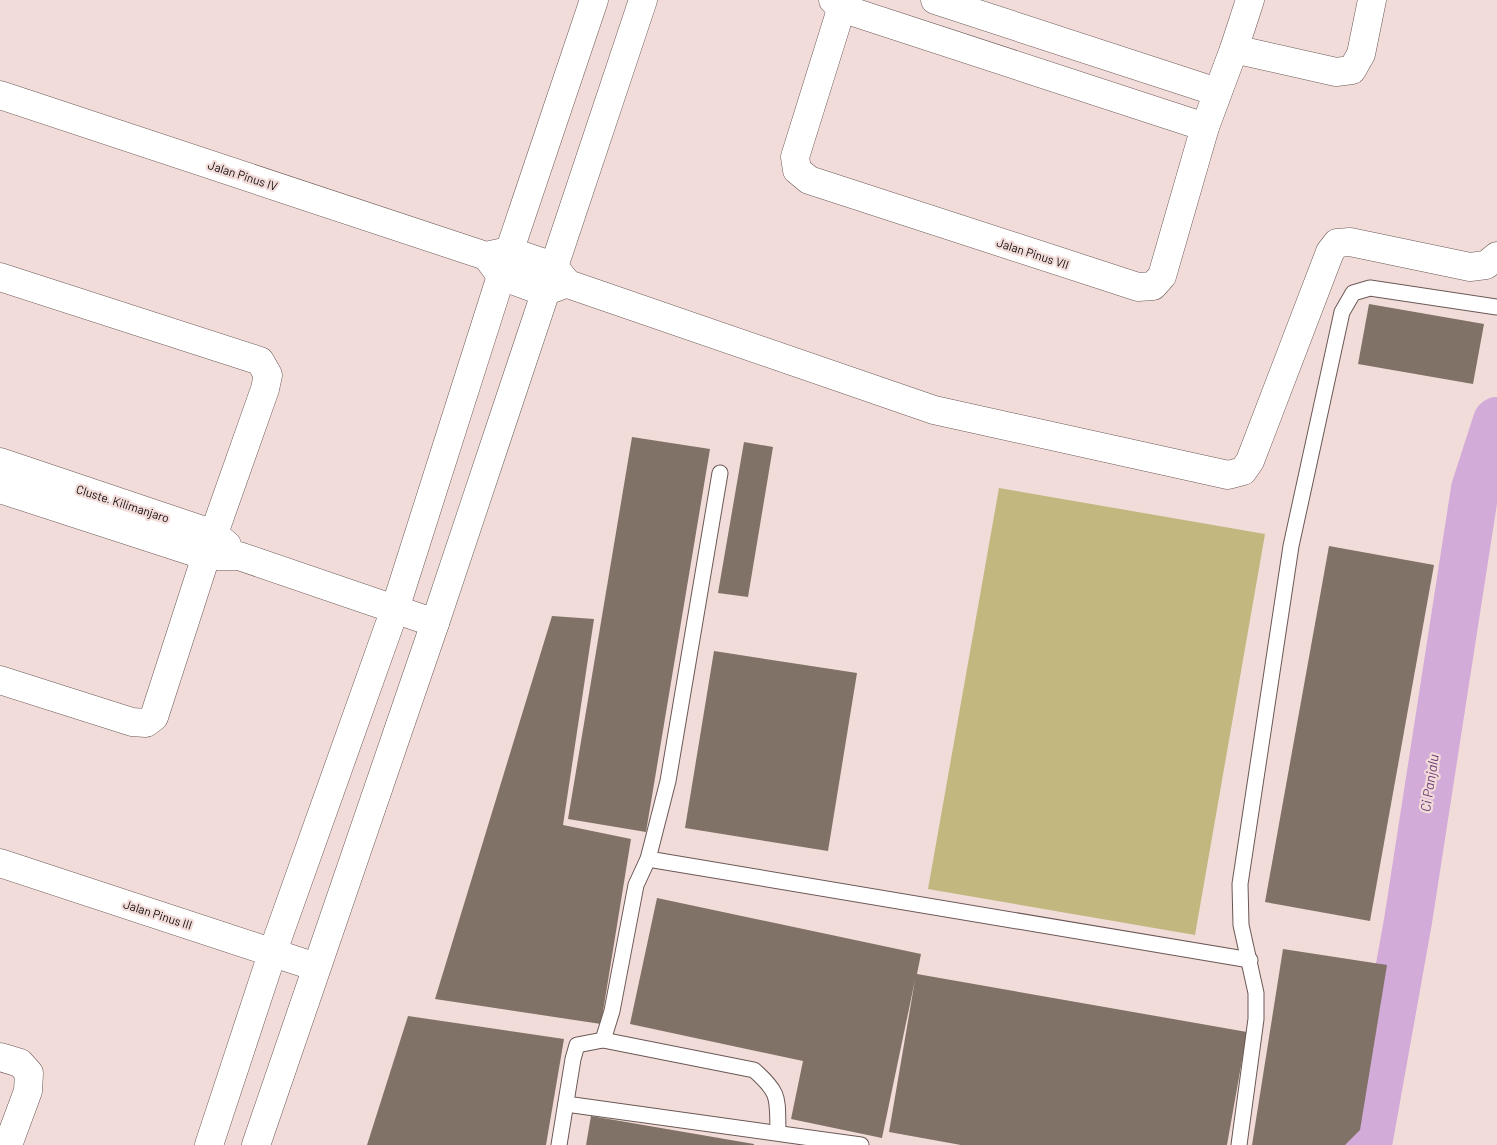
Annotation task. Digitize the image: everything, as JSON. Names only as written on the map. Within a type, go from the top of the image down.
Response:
[{"type":"street","points":[[208,1145],[273,952],[395,609],[499,261],[518,229],[594,0]]},
{"type":"street","points":[[256,1145],[435,623],[555,281],[642,0]]},
{"type":"street","points":[[935,0],[1217,92]]},
{"type":"street","name":"Jalan Pinus VII","points":[[839,3],[795,157],[798,170],[809,180],[1138,287],[1153,286],[1162,276],[1205,127],[1250,0]]},
{"type":"street","points":[[1234,49],[1336,72],[1352,70],[1361,54],[1372,0]]},
{"type":"street","points":[[839,3],[1205,127]]},
{"type":"street","name":"Jalan Pinus IV","points":[[0,95],[499,261],[934,410],[1228,475],[1243,471],[1250,461],[1330,252],[1337,243],[1350,242],[1470,267],[1486,265],[1497,256]]},
{"type":"street","points":[[0,276],[260,361],[268,375],[265,389],[210,545],[154,717],[146,723],[132,722],[0,680]]},
{"type":"street","name":"Cluste. Kilimanjaro","points":[[0,462],[239,556],[435,623]]},
{"type":"street","name":"Cluste. Kilimanjaro","points":[[0,489],[210,545]]},
{"type":"street","name":"Jalan Pinus III","points":[[0,863],[316,967]]},
{"type":"street","points":[[0,1057],[20,1063],[29,1073],[28,1092],[8,1145]]},
{"type":"lane","points":[[1239,1145],[1256,1019],[1256,993],[1241,925],[1240,884],[1291,546],[1342,312],[1353,293],[1370,288],[1496,307]]},
{"type":"lane","points":[[603,1040],[612,1011],[636,885],[648,859],[668,780],[720,473]]},
{"type":"lane","points":[[648,859],[1250,960]]},
{"type":"lane","points":[[559,1145],[577,1045],[603,1040],[754,1070],[770,1084],[777,1097],[778,1132]]},
{"type":"lane","points":[[566,1104],[861,1145]]},
{"type":"shaded area","points":[[999,488],[1265,534],[1195,935],[928,889]]},
{"type":"building","points":[[1369,304],[1484,324],[1473,384],[1358,364]]},
{"type":"building","points":[[632,437],[710,449],[646,832],[568,819]]},
{"type":"building","points":[[744,442],[773,447],[748,597],[718,593]]},
{"type":"building","points":[[1329,546],[1434,565],[1370,921],[1265,902]]},
{"type":"building","points":[[552,616],[594,619],[563,825],[631,839],[601,1024],[435,999]]},
{"type":"building","points":[[714,651],[857,673],[828,851],[685,828]]},
{"type":"building","points":[[657,898],[921,954],[917,974],[1247,1032],[1227,1145],[961,1145],[889,1132],[915,980],[882,1138],[791,1119],[803,1061],[630,1024]]},
{"type":"building","points":[[1283,949],[1387,965],[1360,1130],[1345,1145],[1252,1145]]},
{"type":"building","points":[[408,1016],[564,1039],[546,1145],[367,1145]]},
{"type":"building","points":[[591,1116],[754,1144],[754,1145],[586,1145]]},
{"type":"waterway","name":"Ci Panjalu","points":[[1364,1145],[1369,1139],[1408,921],[1475,489],[1497,421]]}]
